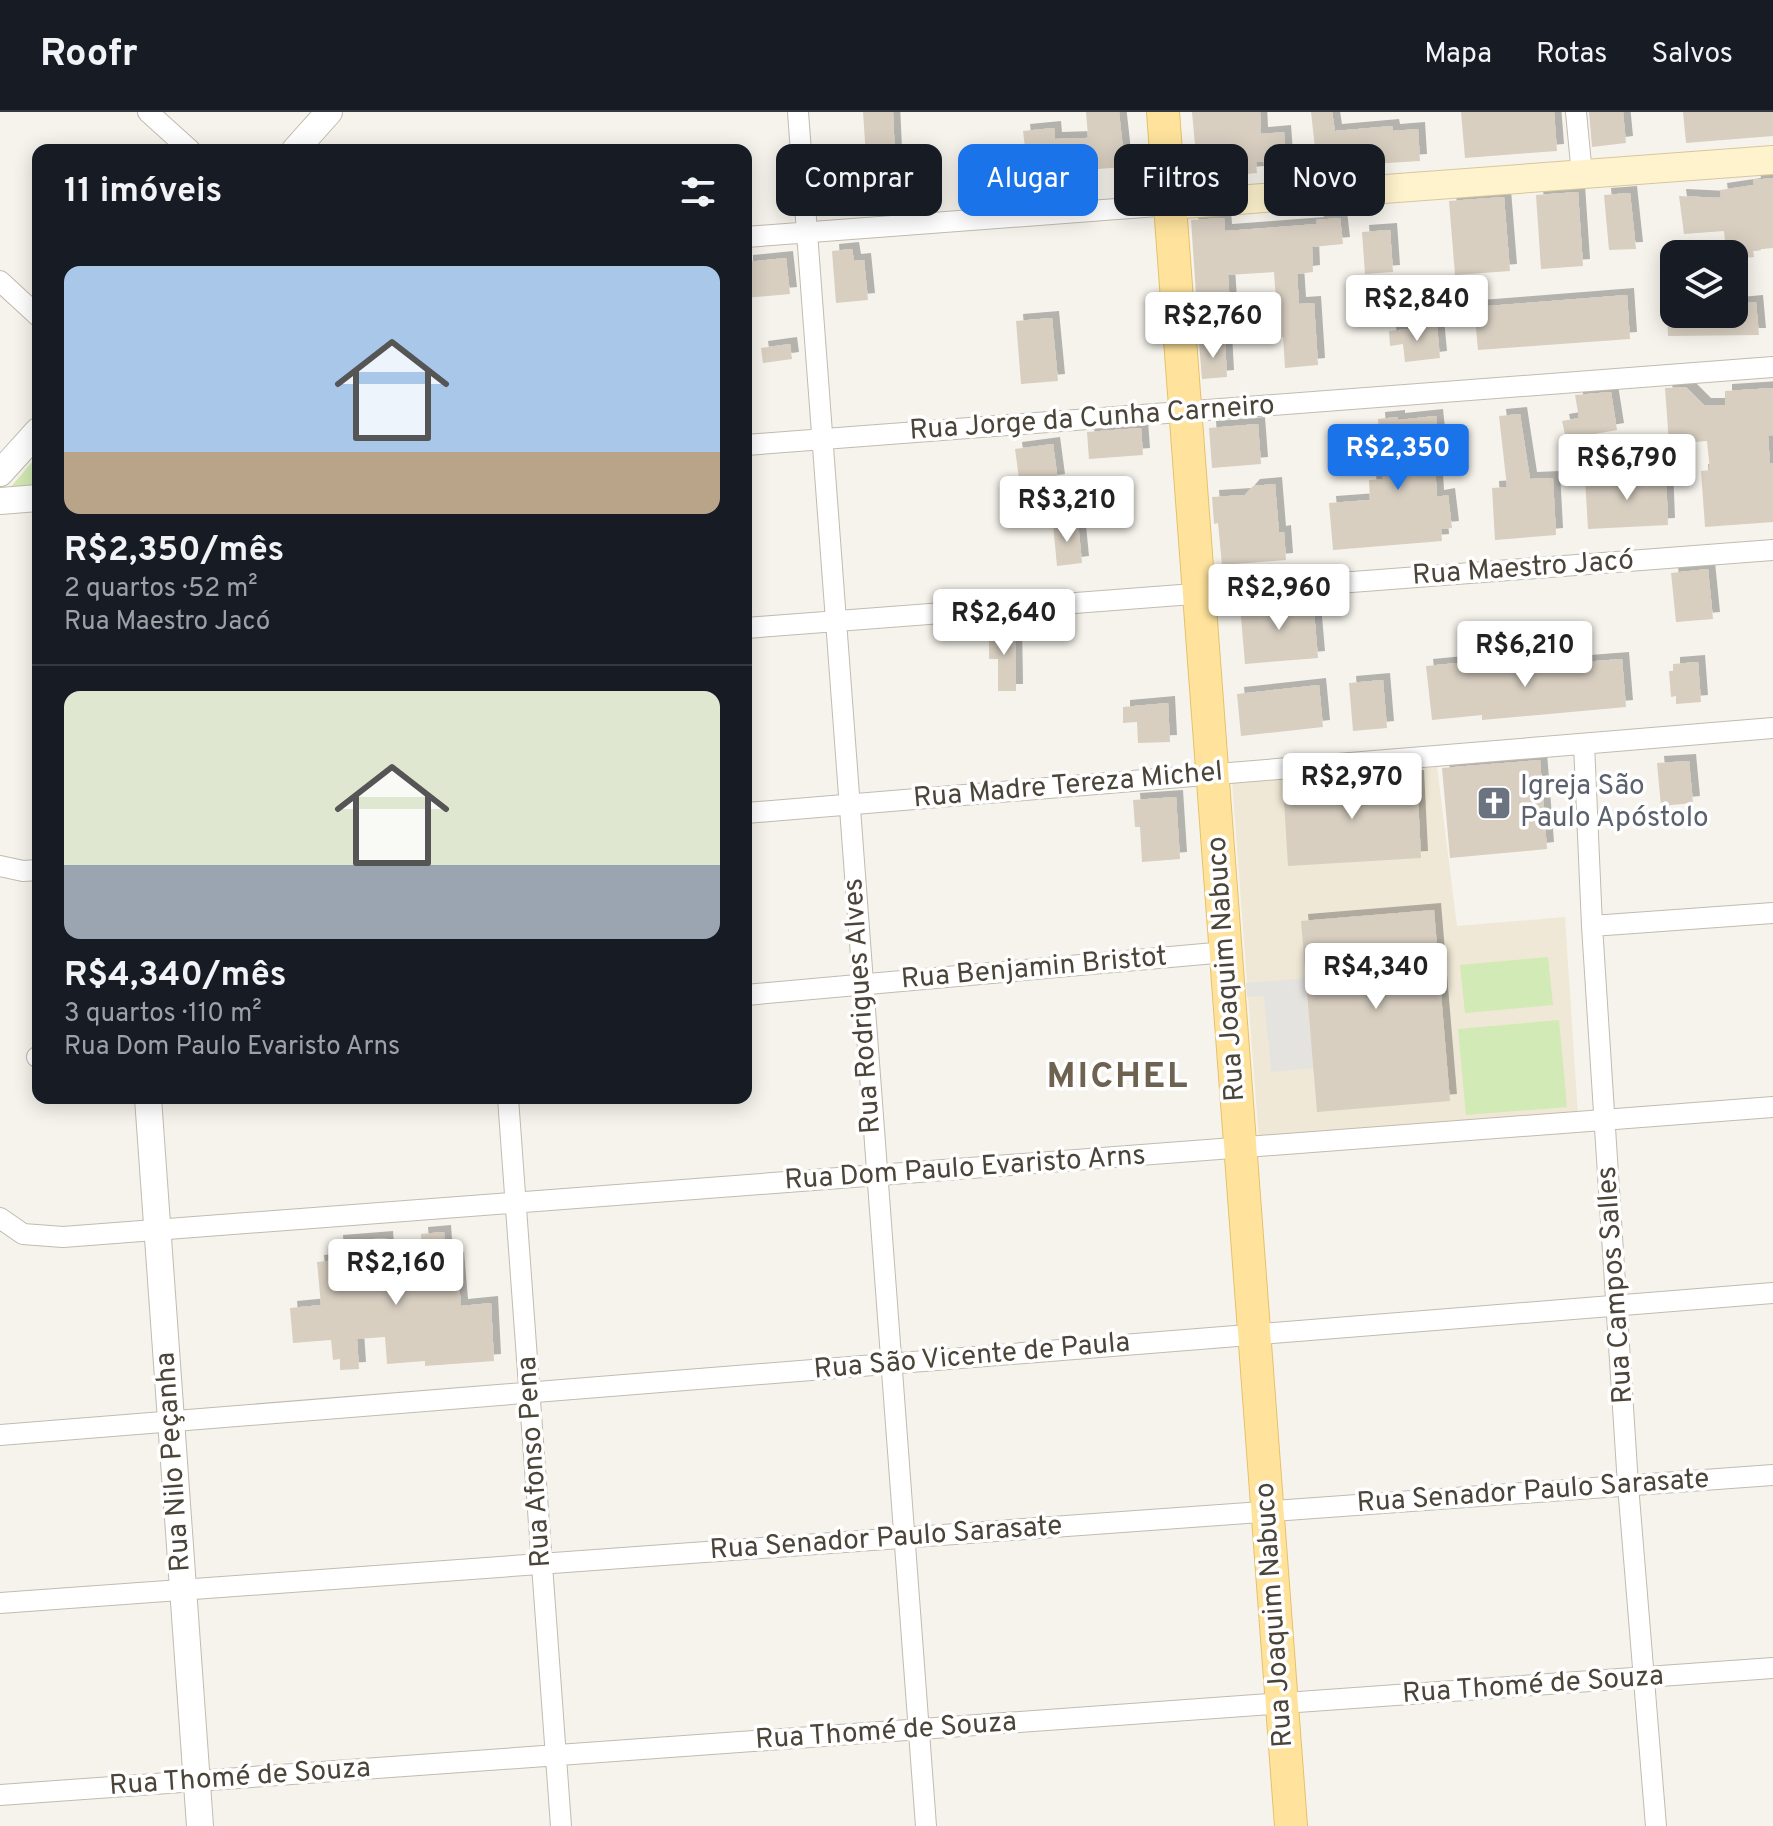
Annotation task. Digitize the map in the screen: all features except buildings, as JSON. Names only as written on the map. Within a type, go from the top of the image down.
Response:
[{"type":"main road","name":"Rua Joaquim Nabuco","points":[[1163,112],[1165,144]]},
{"type":"main road","points":[[1248,199],[1773,160]]},
{"type":"main road","name":"Rua Joaquim Nabuco","points":[[1171,216],[1291,1826]]},
{"type":"street","points":[[148,112],[183,144]]},
{"type":"street","points":[[300,144],[329,112]]},
{"type":"street","name":"Rua Rodrigues Alves","points":[[798,112],[926,1826]]},
{"type":"street","points":[[1576,112],[1582,175]]},
{"type":"street","points":[[752,237],[1114,209]]},
{"type":"street","points":[[0,281],[32,310]]},
{"type":"street","name":"Rua Jorge da Cunha Carneiro","points":[[752,445],[1773,367]]},
{"type":"street","points":[[0,473],[32,438]]},
{"type":"street","points":[[0,501],[32,498]]},
{"type":"street","name":"Rua Maestro Jacó","points":[[752,628],[1773,550]]},
{"type":"street","name":"Rua Madre Tereza Michel","points":[[752,812],[1773,728]]},
{"type":"street","name":"Rua Campos Salles","points":[[1584,744],[1592,926],[1628,1485],[1656,1826]]},
{"type":"street","points":[[0,866],[32,870]]},
{"type":"street","points":[[1592,926],[1773,913]]},
{"type":"street","name":"Rua Benjamin Bristot","points":[[752,994],[1226,952]]},
{"type":"street","name":"Rua Nilo Peçanha","points":[[148,1104],[200,1826]]},
{"type":"street","name":"Rua Afonso Pena","points":[[508,1104],[561,1826]]},
{"type":"street","name":"Rua Dom Paulo Evaristo Arns","points":[[0,1218],[23,1234],[41,1238],[158,1231],[1773,1107]]},
{"type":"street","name":"Rua São Vicente de Paula","points":[[0,1435],[1773,1293]]},
{"type":"street","name":"Rua Senador Paulo Sarasate","points":[[0,1603],[1773,1475]]},
{"type":"street","name":"Rua Thomé de Souza","points":[[0,1795],[1773,1668]]},
{"type":"shaded area","points":[[1437,767],[1457,926],[1565,917],[1578,1115],[1259,1142],[1232,781]]},
{"type":"shaded area","points":[[1305,978],[1314,1068],[1271,1072],[1264,996],[1247,997],[1246,983]]},
{"type":"green space","points":[[32,462],[32,494],[3,496]]},
{"type":"green space","points":[[1548,957],[1553,1005],[1465,1013],[1460,965]]},
{"type":"green space","points":[[1559,1020],[1567,1107],[1466,1115],[1458,1029]]},
{"type":"place","name":"Igreja São Paulo Apóstolo","points":[[1494,803]]},
{"type":"district","name":"MICHEL","points":[[1118,1078]]}]
